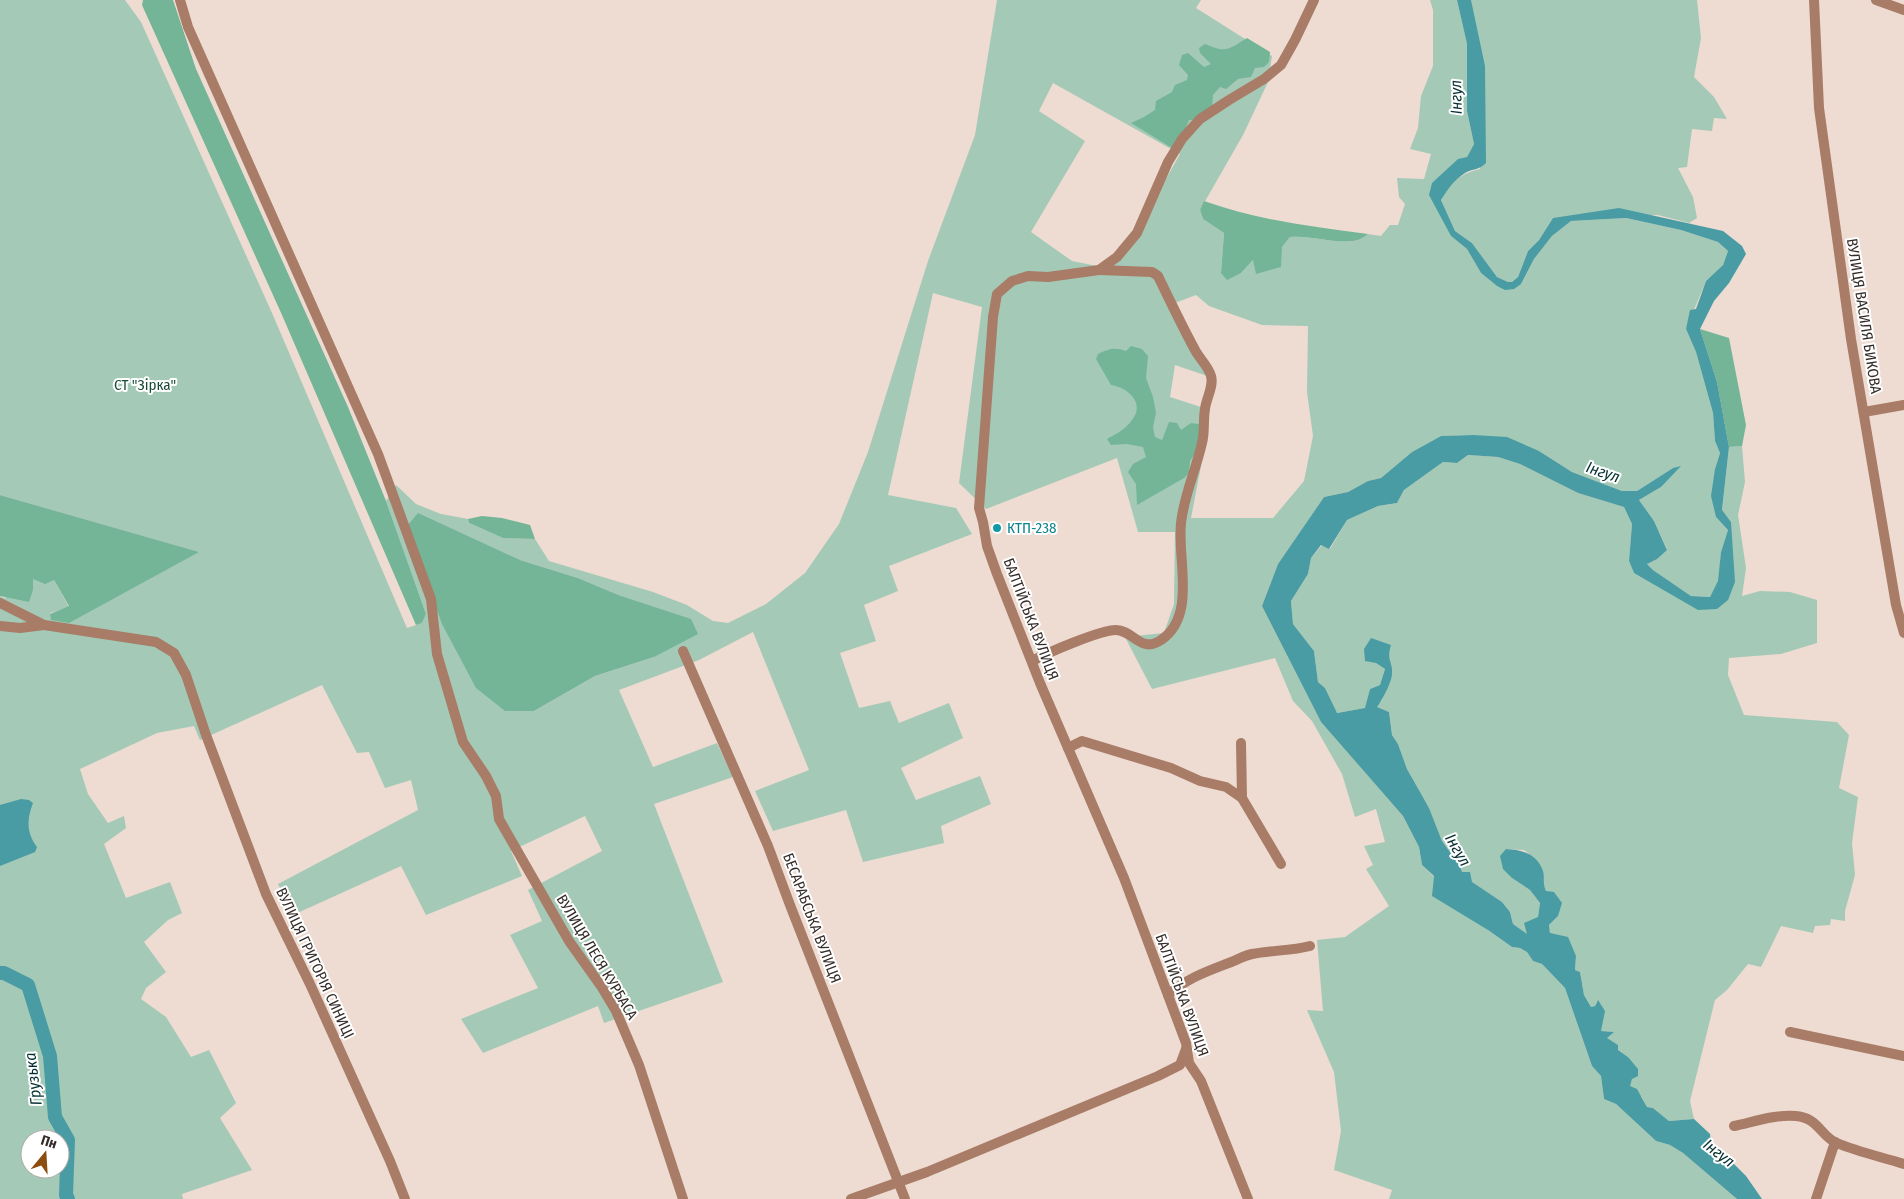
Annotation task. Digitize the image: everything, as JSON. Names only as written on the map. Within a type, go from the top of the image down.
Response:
[{"type":"street","name":"ВУЛИЦЯ ЛЕСЯ КУРБАСА","points":[[180,0],[188,27],[378,454],[430,599],[436,654],[463,742],[486,776],[496,796],[500,819],[509,836],[569,941],[601,986],[616,1012],[639,1065],[683,1199]]},
{"type":"street","name":"БАЛТІЙСЬКА ВУЛИЦЯ","points":[[1248,1199],[1201,1081],[1190,1063],[1186,1043],[1124,878],[1032,662],[987,546],[979,508],[993,317],[997,294],[1012,281],[1028,276],[1048,277],[1099,270],[1117,257],[1136,233],[1168,162],[1182,139],[1200,119],[1264,79],[1280,65],[1295,40],[1314,0]]},
{"type":"street","name":"ВУЛИЦЯ ВАСИЛЯ БИКОВА","points":[[1814,0],[1820,108],[1851,339],[1896,604],[1904,633]]},
{"type":"street","points":[[1876,0],[1904,10]]},
{"type":"street","points":[[1032,662],[1048,652],[1117,630],[1148,645],[1159,641],[1172,631],[1181,610],[1184,585],[1181,558],[1181,523],[1186,495],[1203,441],[1205,407],[1212,376],[1196,352],[1158,276],[1152,272],[1099,270]]},
{"type":"street","points":[[1864,412],[1904,405]]},
{"type":"street","points":[[0,603],[44,624]]},
{"type":"street","points":[[0,626],[20,628],[44,624]]},
{"type":"street","name":"ВУЛИЦЯ ГРИГОРІЯ СИНИЦІ","points":[[44,624],[156,642],[174,653],[186,675],[206,735],[266,894],[310,984],[390,1161],[405,1199]]},
{"type":"street","name":"БЕСАРАБСЬКА ВУЛИЦЯ","points":[[683,652],[768,846],[905,1199]]},
{"type":"street","points":[[1068,748],[1082,741],[1171,768],[1200,781],[1226,787],[1242,798],[1280,864]]},
{"type":"street","points":[[1241,743],[1242,798]]},
{"type":"street","points":[[1168,995],[1180,984],[1196,976],[1250,955],[1280,950],[1295,950],[1310,946]]},
{"type":"street","points":[[1790,1032],[1904,1056]]},
{"type":"street","points":[[851,1199],[927,1172],[1042,1126],[1158,1076],[1180,1065],[1185,1054],[1186,1043]]},
{"type":"street","points":[[1734,1126],[1783,1116],[1796,1116],[1809,1119],[1835,1142],[1904,1164]]},
{"type":"street","points":[[1816,1199],[1835,1142]]},
{"type":"green space","name":"СТ \"Зірка\"","points":[[0,0],[125,0],[141,22],[272,313],[407,628],[422,623],[426,614],[386,501],[396,485],[416,504],[441,514],[468,519],[469,523],[503,538],[535,539],[549,561],[653,592],[687,605],[713,621],[728,623],[766,604],[805,573],[839,524],[868,452],[928,261],[975,135],[997,0],[1201,0],[1196,8],[1272,56],[1268,82],[1243,135],[1200,210],[1203,219],[1224,233],[1221,273],[1241,273],[1254,259],[1282,247],[1290,237],[1307,237],[1334,241],[1359,240],[1368,234],[1381,236],[1390,225],[1398,225],[1405,204],[1399,197],[1397,178],[1424,179],[1431,154],[1410,149],[1418,128],[1421,96],[1433,66],[1433,10],[1430,0],[1457,0],[1467,44],[1467,111],[1474,144],[1467,157],[1432,183],[1451,236],[1467,249],[1481,273],[1497,286],[1521,284],[1534,259],[1552,236],[1571,221],[1626,218],[1681,230],[1718,242],[1728,251],[1723,265],[1706,281],[1686,329],[1696,352],[1713,413],[1715,441],[1720,453],[1715,469],[1716,517],[1728,530],[1721,552],[1719,581],[1710,597],[1691,596],[1647,564],[1667,549],[1654,521],[1639,500],[1661,487],[1673,468],[1637,491],[1622,491],[1572,472],[1539,451],[1473,435],[1441,436],[1412,452],[1381,478],[1368,481],[1348,492],[1324,497],[1278,564],[1262,606],[1321,722],[1403,816],[1419,847],[1422,865],[1488,930],[1512,947],[1520,948],[1527,952],[1533,961],[1542,964],[1565,988],[1592,1066],[1601,1076],[1604,1099],[1616,1104],[1656,1141],[1670,1145],[1683,1153],[1737,1199],[1389,1199],[1392,1190],[1334,1170],[1341,1131],[1334,1072],[1307,1010],[1323,1011],[1317,940],[1345,937],[1389,906],[1366,869],[1373,865],[1364,846],[1385,842],[1376,809],[1355,817],[1342,774],[1312,721],[1293,701],[1275,658],[1152,689],[1125,637],[1164,633],[1174,604],[1175,532],[1138,532],[1117,458],[986,509],[959,483],[982,307],[933,293],[888,495],[956,508],[972,534],[889,566],[898,591],[864,605],[876,641],[840,653],[859,708],[890,701],[899,723],[949,703],[963,738],[901,768],[916,800],[980,776],[991,804],[941,826],[944,843],[863,862],[846,810],[773,831],[755,791],[809,770],[753,632],[699,660],[619,690],[653,767],[717,743],[733,777],[654,804],[723,982],[604,1023],[598,1006],[483,1053],[461,1019],[538,988],[510,935],[542,921],[528,890],[602,851],[585,816],[511,851],[522,876],[426,915],[401,866],[293,915],[278,884],[418,810],[411,780],[385,788],[369,752],[357,753],[322,685],[200,740],[194,726],[157,733],[80,769],[88,794],[108,823],[124,816],[126,828],[104,844],[126,898],[170,882],[182,913],[168,920],[144,942],[166,972],[146,988],[141,999],[166,1017],[191,1057],[209,1050],[236,1103],[220,1118],[252,1170],[182,1194],[183,1199],[0,1199],[0,596],[4,598],[33,590],[33,578],[54,580],[69,607],[50,613],[51,620],[198,552],[0,495]],"holes":[[[1053,83],[1180,154],[1123,255],[1107,268],[1072,261],[1031,232],[1085,141],[1039,111]],[[1196,295],[1209,306],[1262,325],[1308,326],[1307,392],[1313,436],[1304,481],[1273,518],[1191,518],[1206,440],[1207,409],[1170,397],[1175,365],[1216,379],[1175,303]],[[520,560],[578,578],[621,596],[654,657],[595,676],[534,711]]]},
{"type":"green space","points":[[143,0],[173,0],[196,69],[348,407],[386,501],[426,614],[422,623],[416,625],[282,315],[142,5]]},
{"type":"green space","points":[[1471,0],[1697,0],[1701,38],[1694,77],[1714,97],[1727,119],[1714,118],[1712,131],[1692,129],[1687,167],[1678,168],[1693,197],[1697,218],[1689,223],[1658,215],[1553,218],[1539,240],[1528,251],[1518,277],[1512,282],[1508,282],[1497,277],[1472,243],[1455,231],[1441,200],[1449,188],[1461,176],[1480,169]]},
{"type":"green space","points":[[1247,38],[1270,52],[1269,62],[1264,67],[1255,68],[1251,77],[1238,79],[1226,89],[1220,87],[1213,95],[1212,107],[1196,120],[1189,120],[1184,133],[1172,148],[1131,123],[1155,110],[1156,101],[1172,92],[1175,85],[1187,80],[1188,75],[1179,65],[1182,55],[1188,53],[1204,67],[1211,64],[1200,53],[1199,48],[1205,44],[1218,49],[1227,49]]},
{"type":"green space","points":[[1204,201],[1264,218],[1368,234],[1359,240],[1350,241],[1290,237],[1282,247],[1281,267],[1256,274],[1253,260],[1241,273],[1227,280],[1221,273],[1224,233],[1203,219],[1200,210]]},
{"type":"green space","points":[[1700,329],[1729,338],[1746,425],[1742,446],[1729,447],[1717,382]]},
{"type":"green space","points":[[1131,346],[1142,349],[1148,356],[1146,378],[1153,397],[1156,413],[1153,427],[1155,437],[1162,440],[1169,422],[1177,423],[1181,430],[1191,423],[1199,424],[1199,447],[1190,461],[1189,473],[1184,478],[1137,505],[1136,484],[1128,472],[1133,464],[1146,457],[1143,447],[1127,444],[1111,445],[1107,439],[1130,423],[1136,414],[1136,402],[1128,392],[1111,385],[1096,359],[1098,354],[1105,351],[1115,349],[1126,351]]},
{"type":"green space","points":[[1742,446],[1745,482],[1738,515],[1746,568],[1742,596],[1760,591],[1790,592],[1817,600],[1817,643],[1781,654],[1729,658],[1728,675],[1744,715],[1837,722],[1849,735],[1839,788],[1858,797],[1852,843],[1855,875],[1845,911],[1845,921],[1831,919],[1830,925],[1815,926],[1813,933],[1781,926],[1761,967],[1748,964],[1727,990],[1715,1000],[1690,1101],[1694,1119],[1669,1121],[1653,1108],[1647,1107],[1642,1097],[1629,1086],[1632,1079],[1628,1057],[1618,1050],[1618,1045],[1606,1038],[1613,1032],[1601,1031],[1597,1001],[1595,1006],[1591,1007],[1584,995],[1580,972],[1575,970],[1576,956],[1550,934],[1549,925],[1558,916],[1542,882],[1543,872],[1536,859],[1524,850],[1506,849],[1512,878],[1530,890],[1540,903],[1538,917],[1528,935],[1513,924],[1510,912],[1502,902],[1471,882],[1462,872],[1460,866],[1442,841],[1429,809],[1407,769],[1398,744],[1392,735],[1389,712],[1376,707],[1382,700],[1392,674],[1388,656],[1376,663],[1385,669],[1380,685],[1370,689],[1366,708],[1336,713],[1325,688],[1318,682],[1314,651],[1293,624],[1291,601],[1308,574],[1311,558],[1322,545],[1330,549],[1347,520],[1378,506],[1397,503],[1404,490],[1443,462],[1457,463],[1468,455],[1498,457],[1520,464],[1578,493],[1624,507],[1632,524],[1629,561],[1634,573],[1717,609],[1731,522],[1722,511],[1729,447]]},
{"type":"green space","points":[[0,495],[199,552],[69,623],[51,620],[50,614],[69,606],[54,580],[45,584],[33,579],[33,590],[29,602],[0,596]]},
{"type":"green space","points":[[418,513],[520,560],[578,578],[621,596],[691,619],[698,634],[654,657],[595,676],[534,711],[505,711],[476,688],[442,624],[407,526]]},
{"type":"green space","points":[[482,516],[502,518],[530,525],[535,539],[503,538],[469,523],[468,519]]},
{"type":"water","name":"Інгул","points":[[1457,0],[1471,0],[1485,66],[1486,163],[1461,176],[1441,200],[1455,231],[1472,243],[1497,277],[1512,282],[1518,277],[1528,251],[1539,240],[1553,218],[1619,208],[1723,231],[1742,246],[1746,254],[1729,283],[1714,301],[1700,329],[1717,382],[1729,447],[1722,510],[1731,522],[1735,582],[1728,600],[1717,609],[1698,610],[1634,573],[1629,561],[1632,524],[1624,507],[1578,493],[1520,464],[1498,457],[1468,455],[1457,463],[1443,462],[1404,490],[1397,503],[1378,506],[1347,520],[1329,549],[1321,545],[1311,558],[1308,574],[1291,601],[1293,624],[1314,651],[1318,682],[1325,688],[1337,713],[1365,708],[1370,689],[1380,685],[1385,669],[1376,663],[1365,661],[1364,649],[1371,638],[1391,645],[1389,658],[1392,677],[1377,707],[1389,712],[1392,735],[1398,744],[1407,769],[1429,808],[1442,841],[1460,866],[1462,872],[1470,872],[1472,882],[1502,902],[1510,912],[1513,924],[1527,934],[1524,923],[1538,917],[1540,903],[1530,890],[1512,878],[1503,869],[1500,856],[1506,849],[1512,849],[1533,856],[1537,860],[1543,871],[1546,891],[1554,892],[1562,903],[1558,916],[1549,925],[1550,933],[1568,937],[1576,956],[1575,970],[1580,972],[1584,995],[1591,1007],[1595,1006],[1598,1000],[1605,1011],[1601,1031],[1614,1032],[1607,1038],[1618,1045],[1618,1050],[1628,1057],[1638,1069],[1638,1076],[1632,1079],[1630,1086],[1637,1089],[1647,1107],[1653,1108],[1669,1121],[1694,1119],[1710,1134],[1711,1144],[1714,1144],[1746,1176],[1762,1199],[1737,1199],[1683,1153],[1670,1145],[1656,1141],[1616,1104],[1604,1099],[1601,1076],[1592,1066],[1565,988],[1542,964],[1533,961],[1527,952],[1520,948],[1512,947],[1432,896],[1434,876],[1422,865],[1419,847],[1403,816],[1321,722],[1262,606],[1278,564],[1324,497],[1348,492],[1368,481],[1381,478],[1412,452],[1441,436],[1507,437],[1539,451],[1572,472],[1622,491],[1637,491],[1673,468],[1681,466],[1661,487],[1639,500],[1654,521],[1667,550],[1657,559],[1647,564],[1691,596],[1710,597],[1718,581],[1721,552],[1728,530],[1716,517],[1711,496],[1715,469],[1720,453],[1715,441],[1713,413],[1696,352],[1686,329],[1690,310],[1696,309],[1706,281],[1723,265],[1728,251],[1718,242],[1681,230],[1626,218],[1571,221],[1552,236],[1534,259],[1521,284],[1514,289],[1505,290],[1481,273],[1467,249],[1451,236],[1429,195],[1432,183],[1458,159],[1467,157],[1474,144],[1467,111],[1467,44]]},
{"type":"water","points":[[21,799],[29,800],[33,803],[29,831],[37,847],[35,852],[0,866],[0,805]]},
{"type":"waterway","name":"Грузька","points":[[0,973],[4,973],[28,985],[50,1056],[55,1117],[68,1140],[66,1195],[68,1199]]},
{"type":"place","name":"КТП-238","points":[[997,528]]}]
